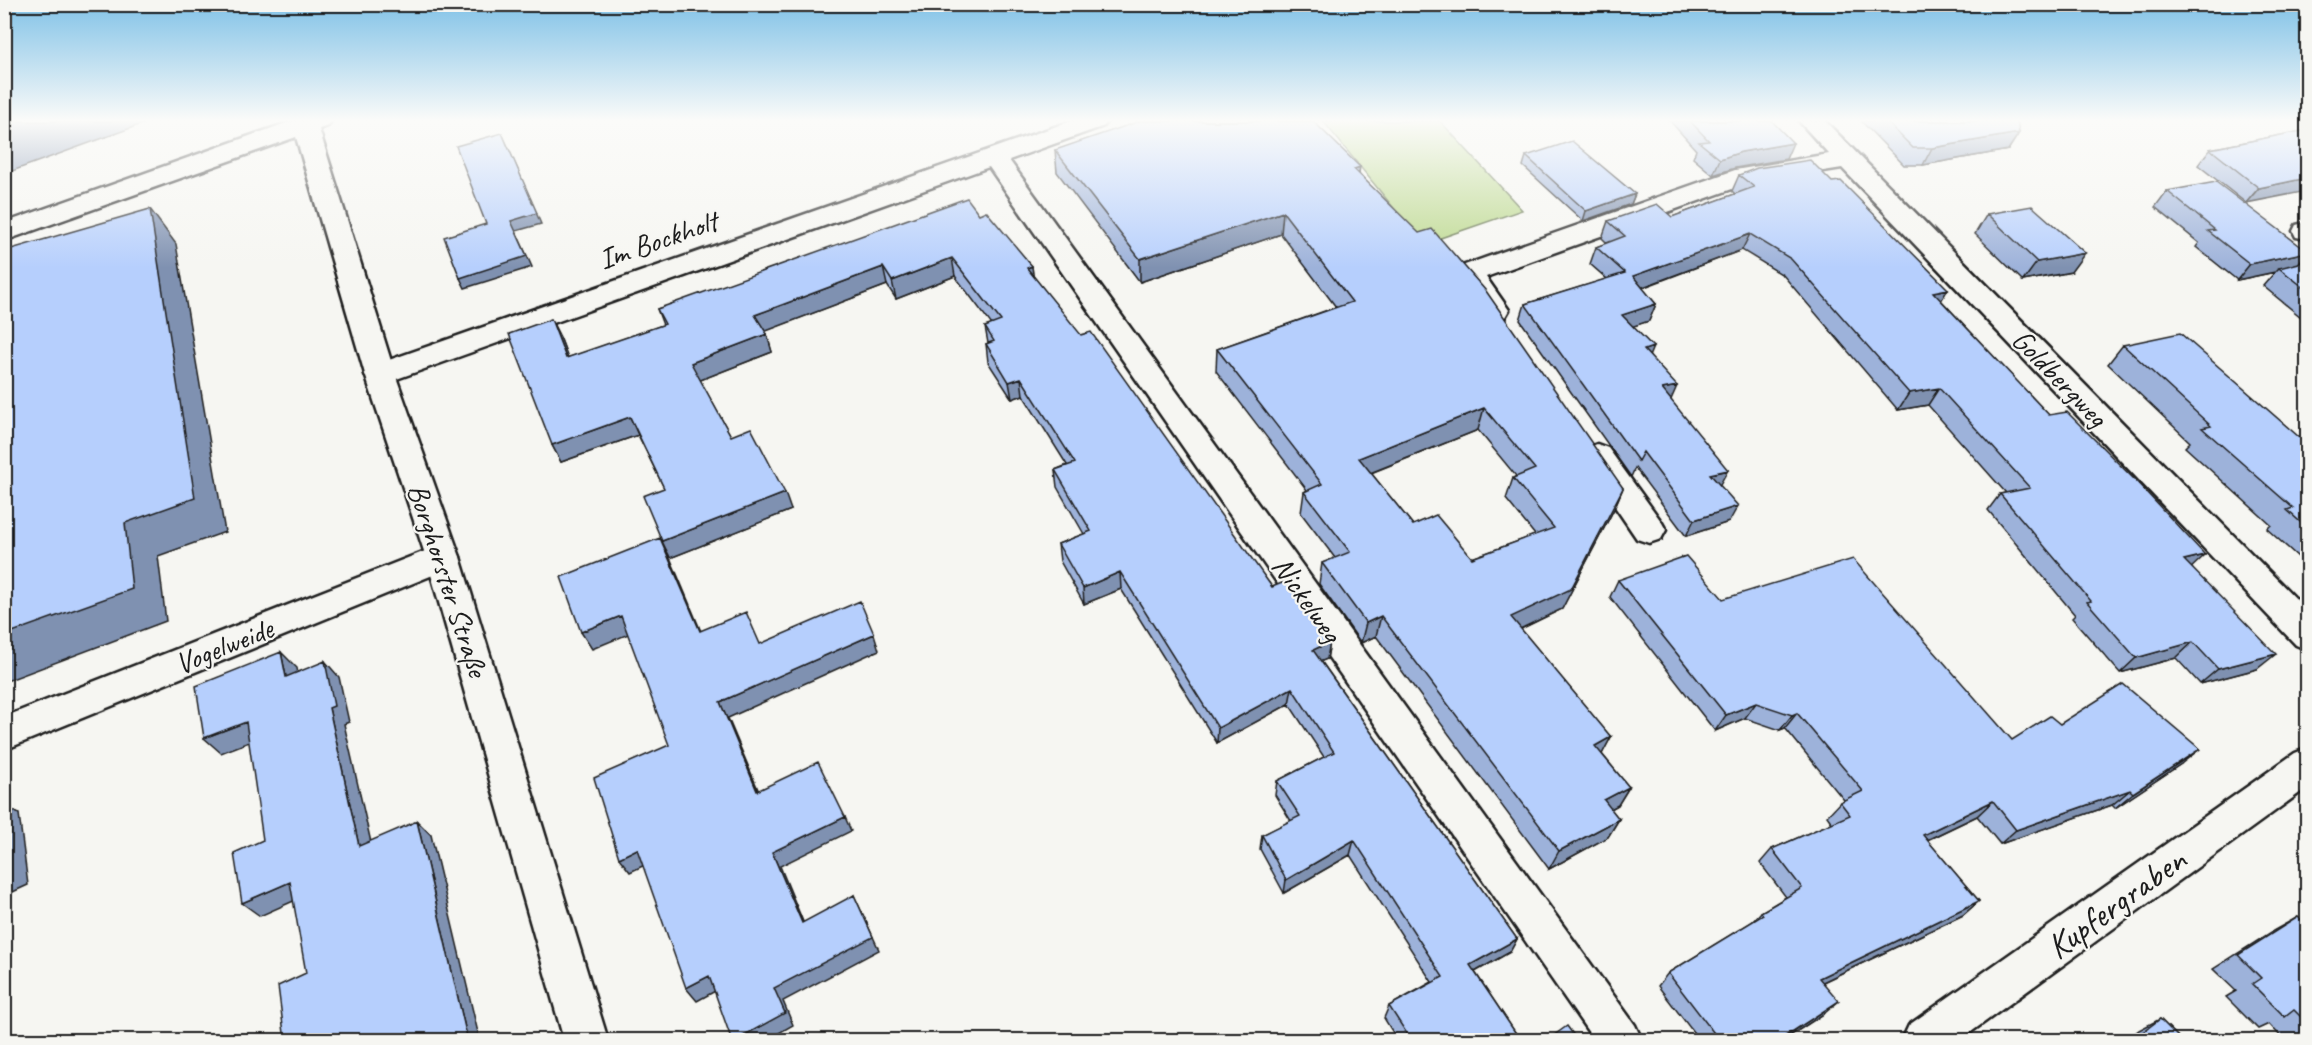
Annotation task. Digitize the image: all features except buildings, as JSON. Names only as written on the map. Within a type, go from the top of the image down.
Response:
[{"type":"street","points":[[4,233],[180,170]]},
{"type":"street","name":"Borghorster Straße","points":[[323,170],[380,374],[443,557],[586,1041]]},
{"type":"street","name":"Im Bockholt","points":[[380,374],[958,170]]},
{"type":"street","name":"Nickelweg","points":[[1003,170],[1620,1041]]},
{"type":"street","points":[[1509,330],[1469,273],[1744,176],[1782,170]]},
{"type":"street","name":"Goldbergweg","points":[[1858,170],[2307,635]]},
{"type":"street","points":[[1582,435],[1649,530]]},
{"type":"street","name":"Vogelweide","points":[[4,734],[443,557]]},
{"type":"street","name":"Kupfergraben","points":[[1924,1041],[2307,765]]},
{"type":"green space","points":[[1363,170],[1485,170],[1522,210],[1423,244]]}]
